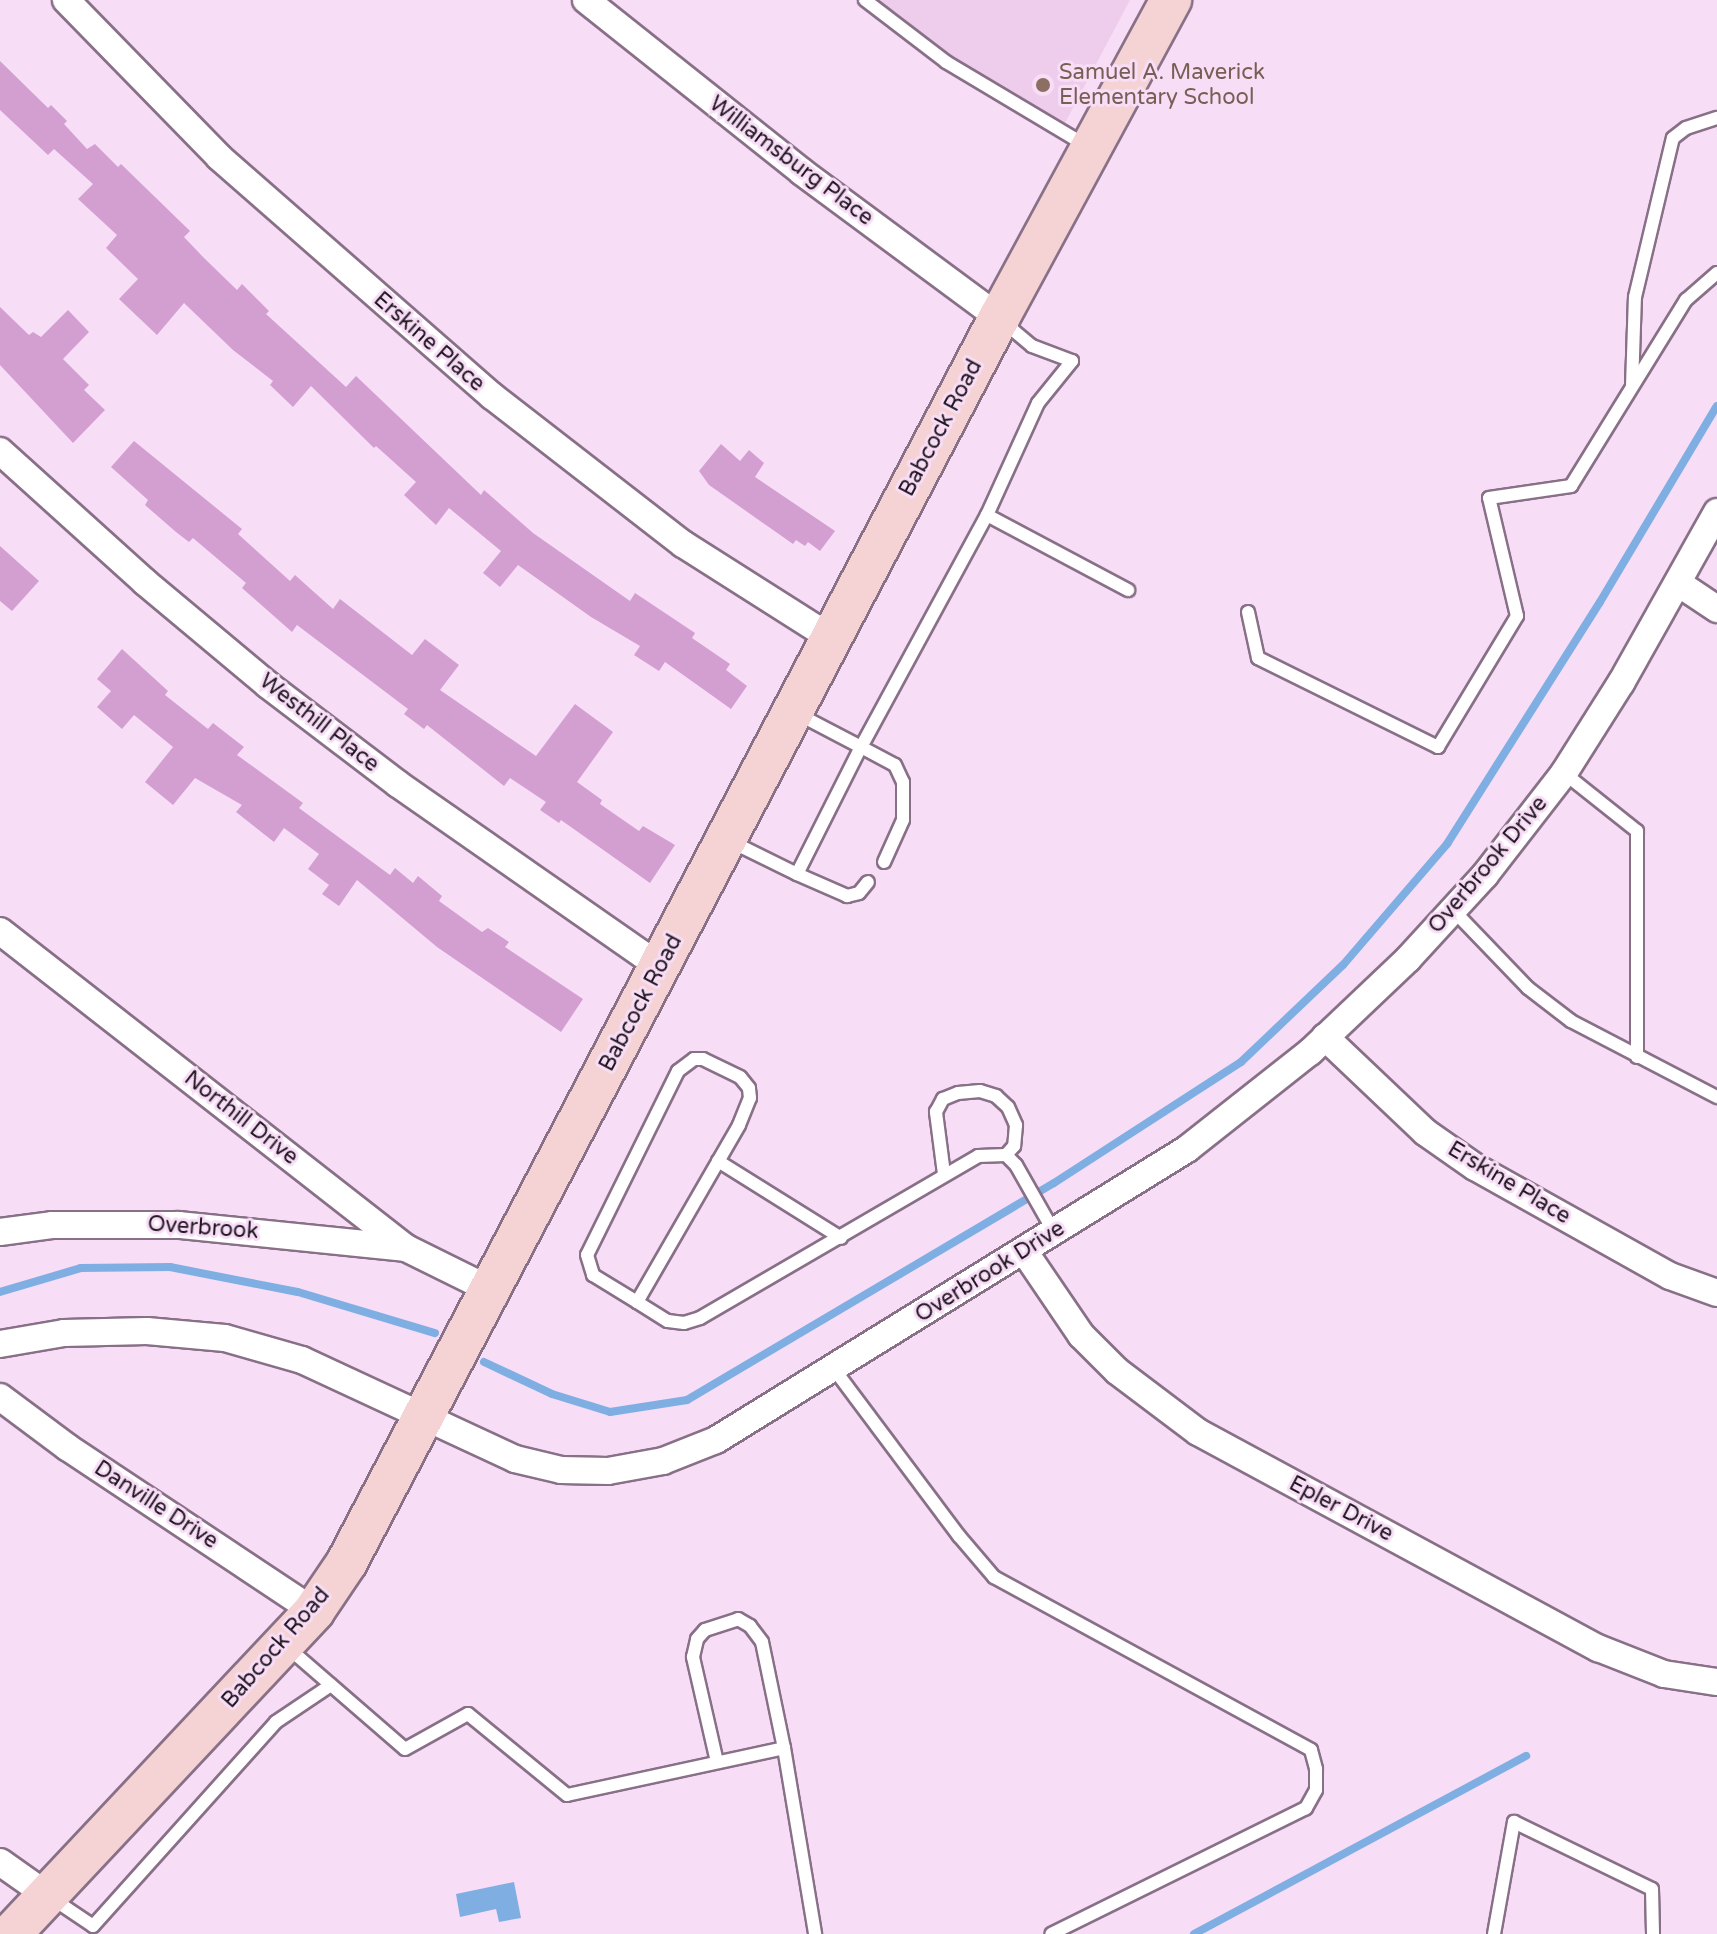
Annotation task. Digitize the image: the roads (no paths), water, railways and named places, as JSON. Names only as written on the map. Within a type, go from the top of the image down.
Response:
[{"type":"main road","name":"Babcock Road","points":[[11,1934],[314,1611],[347,1562],[999,318],[1171,0]]},
{"type":"street","name":"Erskine Place","points":[[66,0],[219,157],[492,396],[683,544],[831,638]]},
{"type":"street","name":"Williamsburg Place","points":[[586,0],[790,163],[999,318]]},
{"type":"street","name":"Westhill Place","points":[[0,451],[145,582],[268,685],[398,784],[660,967]]},
{"type":"street","name":"Overbrook Drive","points":[[0,1344],[64,1333],[147,1331],[225,1338],[302,1360],[515,1459],[561,1470],[608,1471],[663,1461],[690,1452],[834,1369],[1024,1251],[1048,1221],[1187,1149],[1325,1037],[1408,959],[1485,875],[1564,773],[1621,683],[1717,512]]},
{"type":"street","points":[[1678,583],[1717,609]]},
{"type":"street","name":"Northill Drive","points":[[0,931],[406,1248],[491,1290]]},
{"type":"street","name":"Erskine Place","points":[[1325,1037],[1425,1132],[1475,1167],[1670,1276],[1717,1293]]},
{"type":"street","name":"Overbrook","points":[[0,1232],[65,1224],[179,1225],[406,1248]]},
{"type":"street","name":"Epler Drive","points":[[1024,1251],[1090,1344],[1156,1404],[1198,1432],[1598,1648],[1664,1674],[1717,1682]]},
{"type":"street","name":"Danville Drive","points":[[0,1397],[67,1447],[314,1611]]},
{"type":"street","points":[[0,1862],[47,1895]]},
{"type":"lane","points":[[865,0],[946,62],[1091,149]]},
{"type":"lane","points":[[1632,390],[1635,297],[1673,138],[1686,128],[1717,118]]},
{"type":"lane","points":[[1248,612],[1258,658],[1438,747],[1517,616],[1489,498],[1571,486],[1686,300],[1717,273]]},
{"type":"lane","points":[[797,874],[861,747],[987,515],[1038,403],[1072,361],[1032,346],[999,318]]},
{"type":"lane","points":[[987,515],[1128,590]]},
{"type":"lane","points":[[794,712],[895,765],[903,782],[903,820],[884,862]]},
{"type":"lane","points":[[1564,773],[1637,831],[1637,1057]]},
{"type":"lane","points":[[727,839],[847,896],[859,893],[868,882]]},
{"type":"lane","points":[[1453,910],[1528,988],[1571,1021],[1717,1097]]},
{"type":"lane","points":[[637,1302],[739,1125],[750,1098],[749,1088],[740,1077],[703,1059],[694,1059],[678,1071],[587,1255],[593,1275],[637,1302],[668,1321],[684,1323],[700,1318],[978,1156],[1011,1160]]},
{"type":"lane","points":[[944,1174],[936,1112],[943,1099],[958,1093],[980,1091],[996,1096],[1008,1107],[1016,1125],[1011,1160],[1048,1221]]},
{"type":"lane","points":[[718,1161],[841,1238]]},
{"type":"lane","points":[[834,1369],[959,1536],[994,1577],[1311,1750],[1316,1769],[1316,1790],[1306,1808],[1051,1934]]},
{"type":"lane","points":[[717,1762],[693,1657],[697,1639],[705,1630],[738,1619],[750,1626],[762,1642],[784,1748],[815,1934]]},
{"type":"lane","points":[[284,1643],[405,1749],[468,1714],[567,1795],[784,1748]]},
{"type":"lane","points":[[47,1895],[93,1926],[276,1722],[331,1685]]},
{"type":"lane","points":[[1494,1934],[1514,1822],[1652,1889],[1653,1934]]},
{"type":"water","points":[[514,1882],[521,1918],[499,1922],[496,1909],[460,1917],[456,1894]]},
{"type":"waterway","points":[[484,1362],[552,1394],[610,1412],[687,1400],[1054,1183],[1241,1062],[1343,965],[1447,844],[1600,602],[1717,406]]},
{"type":"waterway","points":[[0,1292],[81,1268],[170,1267],[298,1292],[435,1333]]},
{"type":"waterway","points":[[1194,1934],[1526,1756]]},
{"type":"place","name":"Samuel A. Maverick Elementary School","points":[[1043,85]]}]
